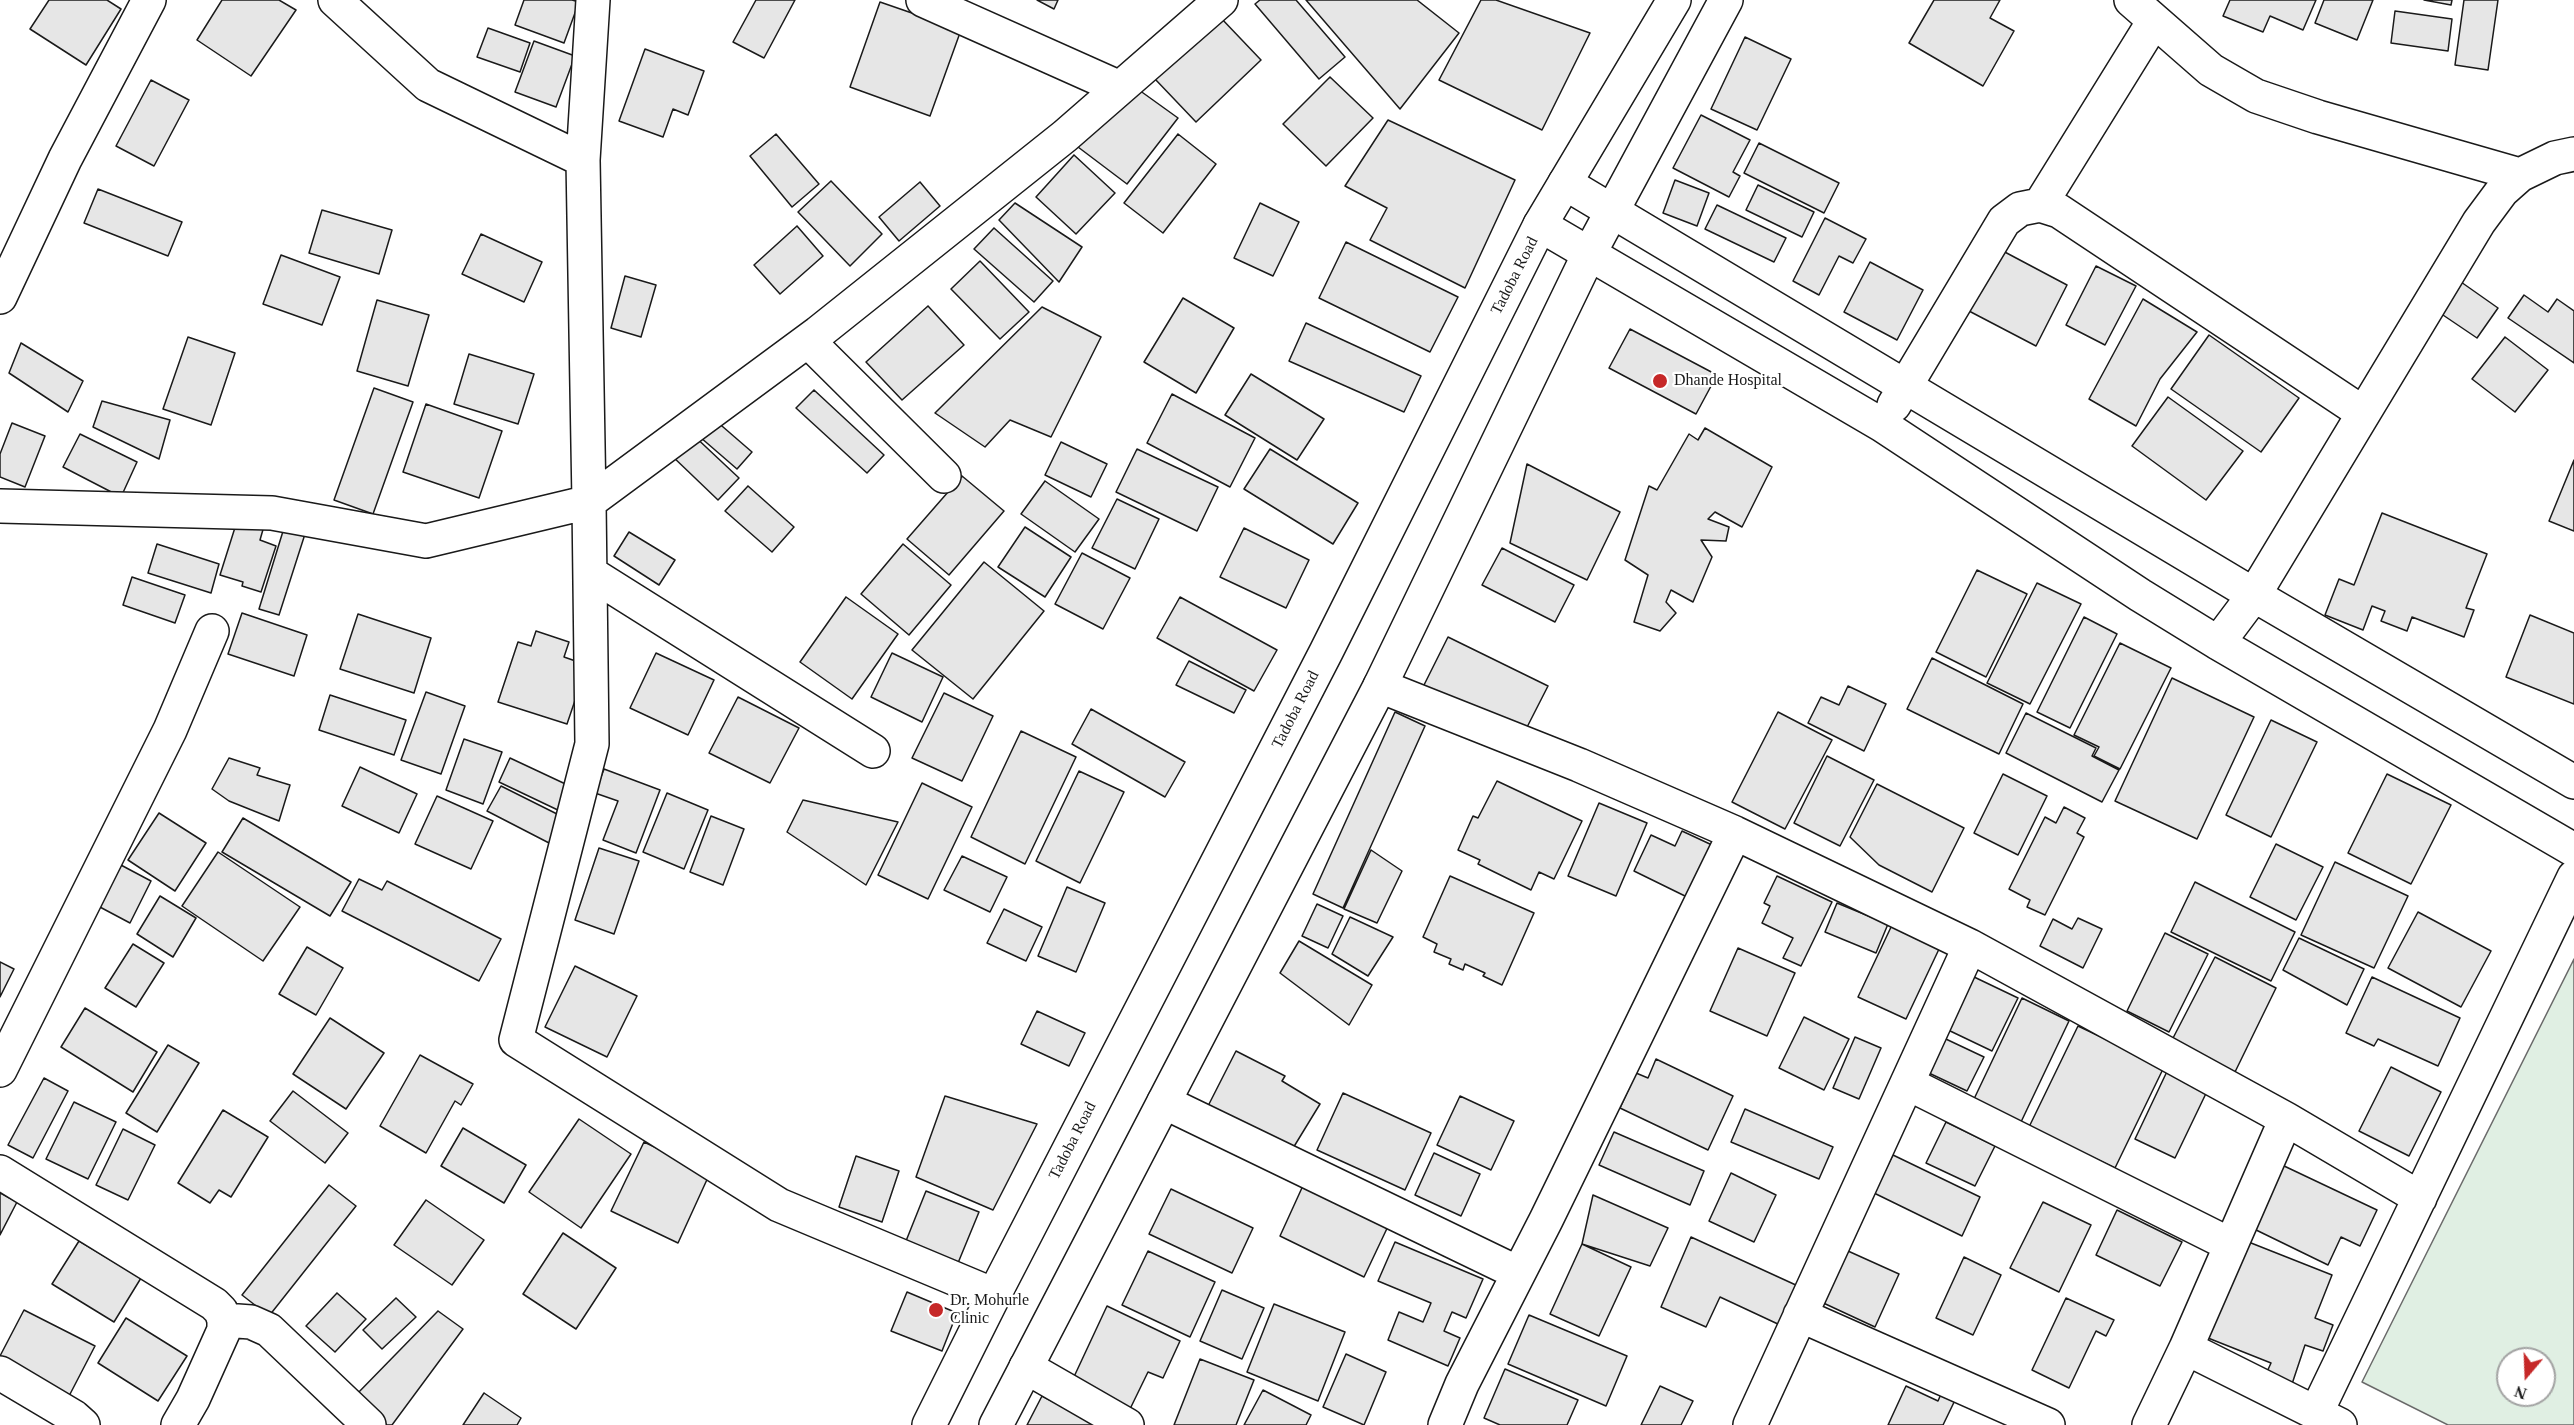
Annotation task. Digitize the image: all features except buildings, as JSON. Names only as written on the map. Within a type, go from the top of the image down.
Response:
[{"type":"street","points":[[0,297],[65,159],[150,0]]},
{"type":"street","points":[[334,0],[428,85],[584,160]]},
{"type":"street","points":[[592,0],[584,160],[592,744],[516,1040],[779,1204],[994,1295]]},
{"type":"street","points":[[923,0],[1120,88]]},
{"type":"street","points":[[0,506],[272,513],[426,541],[590,502],[808,341],[1065,136],[1221,0]]},
{"type":"street","name":"Tadoba Road","points":[[930,1425],[994,1295],[1321,662],[1540,225],[1674,0]]},
{"type":"street","points":[[996,1425],[1380,686],[1589,254],[1726,0]]},
{"type":"street","points":[[2040,205],[2143,10],[2211,70],[2256,96],[2318,117],[2520,175]]},
{"type":"street","points":[[2218,643],[2254,596],[2479,222],[2502,191],[2520,175],[2556,158],[2574,154]]},
{"type":"street","points":[[1565,183],[2254,596],[2574,782]]},
{"type":"street","points":[[1881,425],[2004,221],[2020,209],[2040,205],[2059,211],[2363,413]]},
{"type":"street","points":[[1540,225],[1881,425],[2140,595],[2218,643],[2574,850]]},
{"type":"street","points":[[808,341],[944,476]]},
{"type":"street","points":[[590,573],[873,751]]},
{"type":"street","points":[[0,1070],[170,730],[212,631]]},
{"type":"street","points":[[1380,686],[1579,765],[1735,833],[1970,946],[2286,1119],[2420,1198]]},
{"type":"street","points":[[1445,1425],[1462,1384],[1735,833]]},
{"type":"street","points":[[2186,1348],[2328,1419],[2420,1198],[2574,877]]},
{"type":"street","points":[[1750,1425],[1970,946]]},
{"type":"street","points":[[1907,1083],[2231,1245]]},
{"type":"street","points":[[1164,1102],[1518,1274]]},
{"type":"street","points":[[2149,1425],[2186,1348],[2286,1119]]},
{"type":"street","points":[[0,1172],[214,1304],[221,1311],[224,1330],[198,1389],[178,1425]]},
{"type":"street","points":[[1800,1314],[2048,1425]]},
{"type":"street","points":[[224,1320],[251,1322],[269,1330],[369,1425]]},
{"type":"street","points":[[1026,1367],[1126,1425]]},
{"type":"street","points":[[0,1373],[74,1417],[83,1425]]},
{"type":"green space","points":[[2574,959],[2574,1425],[2448,1425],[2362,1382]]},
{"type":"place","name":"Dhande Hospital","points":[[1660,381]]},
{"type":"place","name":"Dr. Mohurle Clinic","points":[[936,1310]]}]
